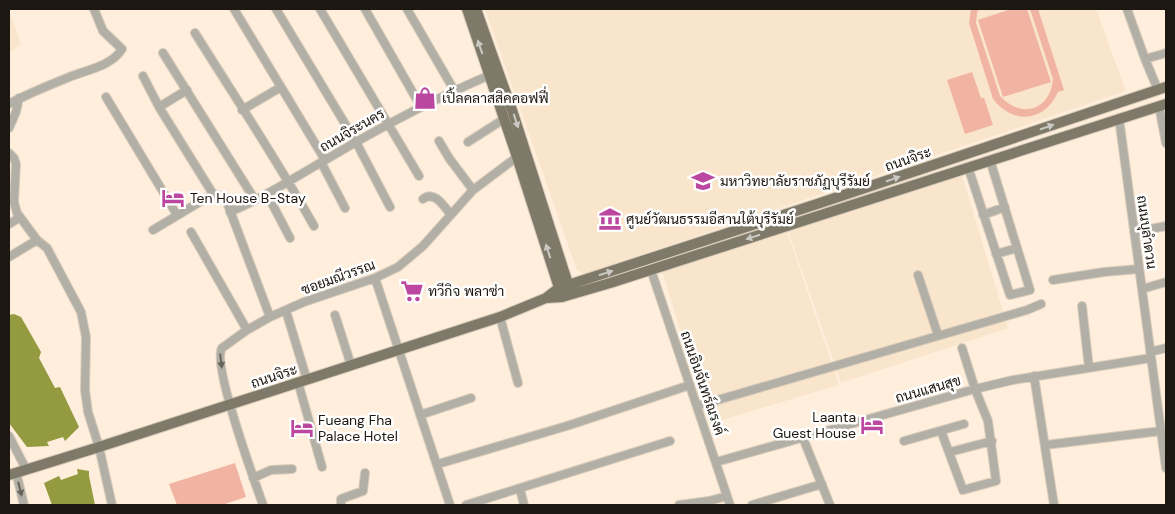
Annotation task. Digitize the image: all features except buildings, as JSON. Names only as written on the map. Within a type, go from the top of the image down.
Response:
[{"type":"main road","points":[[467,9],[517,157],[566,291]]},
{"type":"main road","points":[[476,9],[514,113],[566,291]]},
{"type":"main road","name":"ถนนจิระ","points":[[17,472],[500,317],[546,298],[829,200],[1162,89]]},
{"type":"main road","points":[[1115,105],[1119,118]]},
{"type":"main road","name":"ถนนจิระ","points":[[566,291],[651,270],[1162,105]]},
{"type":"main road","points":[[829,200],[827,207],[833,211]]},
{"type":"main road","points":[[818,204],[824,208],[824,212],[821,215]]},
{"type":"street","points":[[9,104],[19,98],[68,77],[95,68],[117,57],[122,49],[103,31],[94,9]]},
{"type":"street","points":[[234,9],[323,161],[345,208]]},
{"type":"street","points":[[276,9],[356,142],[390,207]]},
{"type":"street","points":[[320,9],[419,176]]},
{"type":"street","points":[[365,9],[421,107]]},
{"type":"street","points":[[407,9],[454,90]]},
{"type":"street","points":[[1127,9],[1146,59],[1162,89]]},
{"type":"street","points":[[195,33],[242,110],[289,180],[314,226]]},
{"type":"street","points":[[163,53],[255,200]]},
{"type":"street","points":[[1146,59],[1166,53]]},
{"type":"street","name":"ถนนจิระนคร","points":[[230,212],[267,194],[388,124],[454,90],[490,75]]},
{"type":"street","points":[[143,76],[159,107],[213,194],[225,197],[270,317]]},
{"type":"street","points":[[242,110],[281,88]]},
{"type":"street","points":[[159,107],[186,90]]},
{"type":"street","points":[[106,97],[178,215]]},
{"type":"street","points":[[9,128],[16,112],[19,98]]},
{"type":"street","points":[[1162,105],[1166,143]]},
{"type":"street","name":"ถนนบุลำดวน","points":[[1119,118],[1166,468]]},
{"type":"street","points":[[468,142],[504,119]]},
{"type":"street","points":[[439,141],[473,190]]},
{"type":"street","points":[[9,153],[14,158],[16,164],[14,202],[19,218],[37,240],[47,248],[81,312],[86,337],[85,390],[88,412],[99,447],[112,505]]},
{"type":"street","name":"ซอยมณีวรรณ","points":[[230,404],[220,352],[230,342],[270,317],[304,302],[375,278],[398,267],[423,246],[473,190],[517,157]]},
{"type":"street","points":[[968,167],[1010,295],[1030,290],[990,160]]},
{"type":"street","points":[[153,230],[213,194]]},
{"type":"street","points":[[267,194],[290,238]]},
{"type":"street","points":[[423,199],[432,196],[451,215]]},
{"type":"street","points":[[984,215],[1005,208]]},
{"type":"street","points":[[9,224],[19,218]]},
{"type":"street","points":[[1134,232],[1166,226]]},
{"type":"street","points":[[191,232],[247,330]]},
{"type":"street","points":[[10,257],[37,240]]},
{"type":"street","points":[[996,254],[1017,248]]},
{"type":"street","points":[[1053,280],[1139,269]]},
{"type":"street","name":"ถนนอินจันทร์ณรงค์","points":[[651,270],[730,505]]},
{"type":"street","points":[[918,275],[938,335]]},
{"type":"street","points":[[375,278],[450,505]]},
{"type":"street","points":[[1142,289],[1166,282]]},
{"type":"street","points":[[697,406],[1027,310],[1041,304]]},
{"type":"street","points":[[1082,306],[1090,368]]},
{"type":"street","points":[[286,311],[322,467]]},
{"type":"street","points":[[336,315],[351,365]]},
{"type":"street","points":[[500,317],[518,383]]},
{"type":"street","points":[[941,431],[963,490],[996,481],[988,421],[975,389],[962,348]]},
{"type":"street","name":"ถนนแสนสุข","points":[[716,462],[975,389],[1034,376],[1090,368],[1151,355],[1166,348]]},
{"type":"street","points":[[1034,376],[1054,505]]},
{"type":"street","points":[[438,464],[570,425],[690,385]]},
{"type":"street","points":[[420,415],[471,398]]},
{"type":"street","points":[[230,404],[263,505]]},
{"type":"street","points":[[904,442],[964,424]]},
{"type":"street","points":[[1045,446],[1161,431]]},
{"type":"street","points":[[9,436],[24,505]]},
{"type":"street","points":[[803,438],[830,505]]},
{"type":"street","points":[[466,505],[670,441]]},
{"type":"street","points":[[950,452],[992,441]]},
{"type":"street","points":[[253,478],[271,470],[292,469]]},
{"type":"street","points":[[341,505],[341,499],[363,492],[365,474]]},
{"type":"street","points":[[752,505],[822,484]]},
{"type":"street","points":[[520,489],[524,505]]},
{"type":"street","points":[[679,505],[709,501],[727,496]]},
{"type":"shaded area","name":"มหาวิทยาลัยราชภัฏบุรีรัมย์","points":[[485,9],[1096,9],[1126,91],[584,274],[577,270]]},
{"type":"shaded area","points":[[971,9],[979,9],[976,23],[1000,96],[1017,108],[1025,109],[1040,105],[1051,90],[1053,79],[1030,9],[1038,9],[1064,90],[1058,92],[1045,109],[1037,114],[1019,116],[1010,113],[993,99],[969,23]]},
{"type":"shaded area","points":[[1011,9],[1027,9],[1051,82],[1003,97],[978,20]]},
{"type":"shaded area","points":[[9,10],[21,44],[9,53]]},
{"type":"shaded area","points":[[972,72],[981,98],[984,98],[993,125],[965,134],[947,80]]},
{"type":"shaded area","points":[[962,175],[1008,328],[841,383],[788,230]]},
{"type":"shaded area","points":[[787,231],[839,385],[709,424],[662,271]]},
{"type":"shaded area","points":[[14,314],[21,317],[41,352],[39,358],[55,388],[60,387],[79,427],[65,441],[63,437],[47,442],[49,446],[27,447],[9,423],[9,315]]},
{"type":"shaded area","points":[[235,463],[246,497],[222,505],[177,505],[169,484]]},
{"type":"shaded area","points":[[77,469],[89,471],[95,505],[52,505],[44,483],[59,476],[61,480],[78,474]]},
{"type":"place","name":"เปิ้ลคลาสสิคคอฟฟี่","points":[[425,98]]},
{"type":"place","name":"มหาวิทยาลัยราชภัฏบุรีรัมย์","points":[[703,181]]},
{"type":"place","name":"Ten House B-Stay","points":[[173,198]]},
{"type":"place","name":"ศูนย์วัฒนธรรมอีสานใต้บุรีรัมย์","points":[[610,219]]},
{"type":"place","name":"ทวีกิจ พลาซ่า","points":[[412,291]]},
{"type":"place","name":"Laanta Guest House","points":[[872,425]]},
{"type":"place","name":"Fueang Fha Palace Hotel","points":[[302,428]]}]
